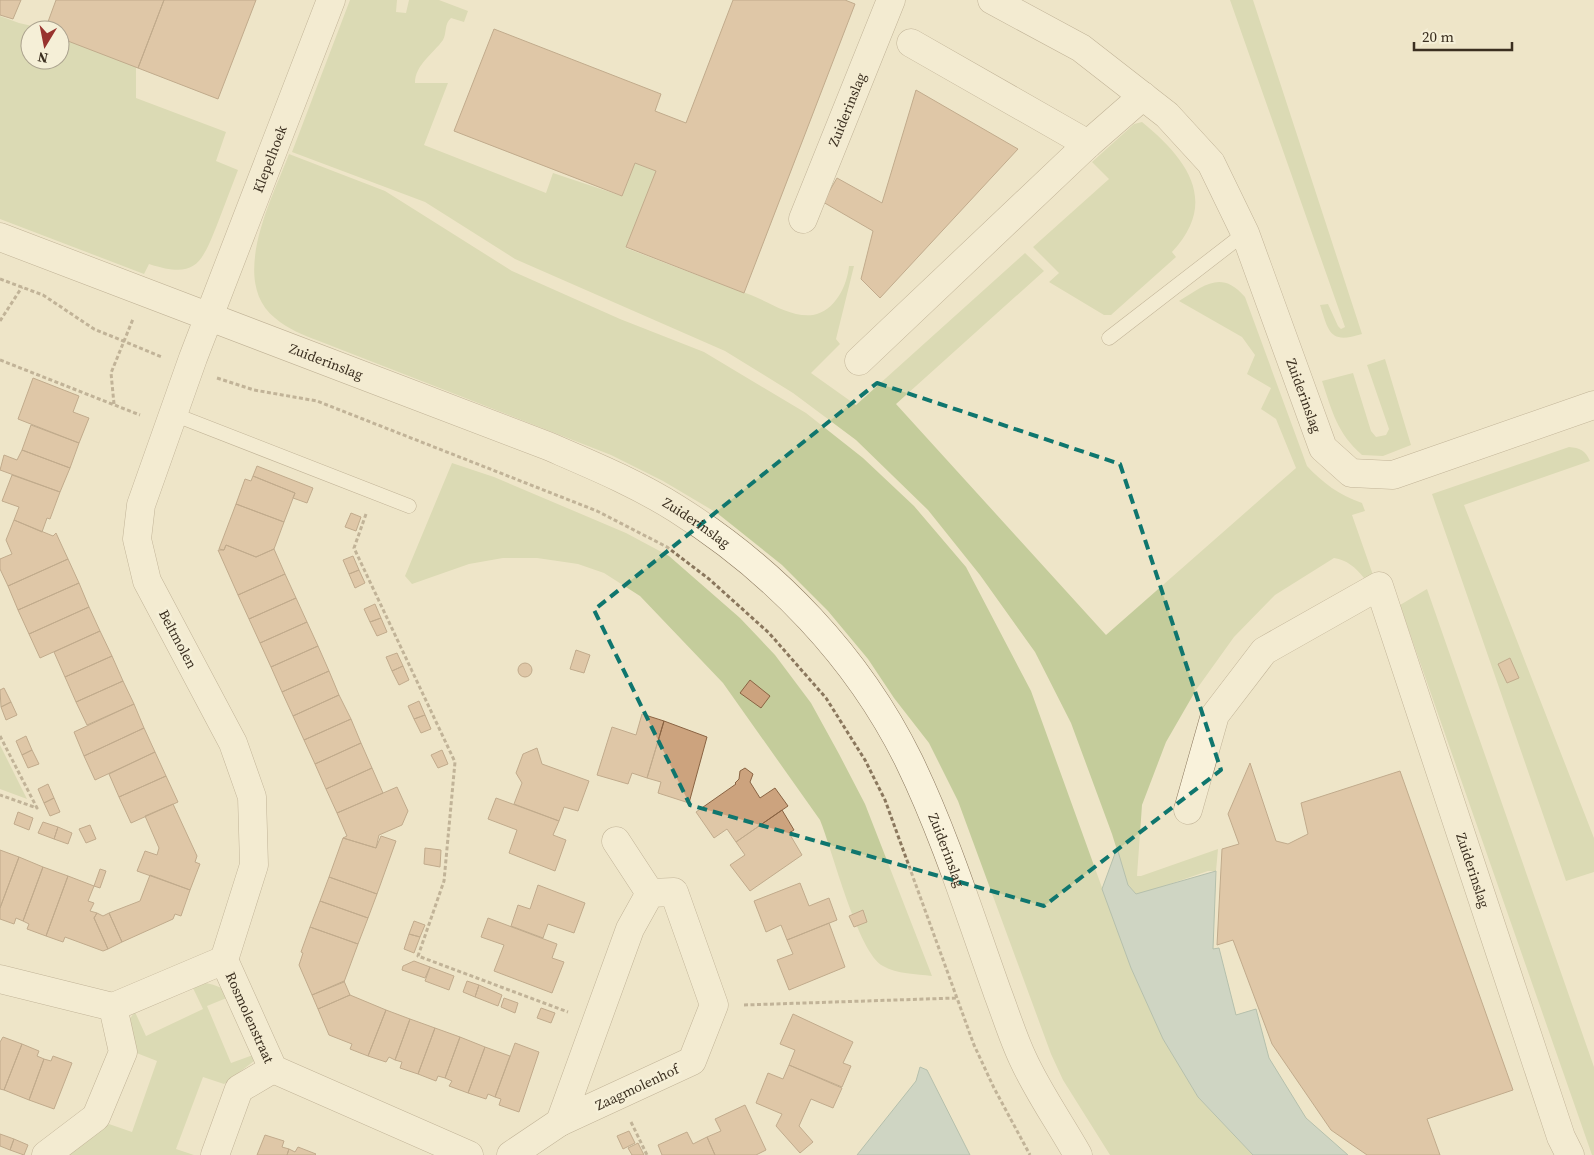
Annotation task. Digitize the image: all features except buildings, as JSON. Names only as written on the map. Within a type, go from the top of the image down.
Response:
[{"type":"street","name":"Klepelhoek","points":[[209,318],[332,0]]},
{"type":"street","name":"Zuiderinslag","points":[[803,219],[891,0]]},
{"type":"street","name":"Zuiderinslag","points":[[992,0],[1081,48],[1167,114],[1211,163],[1245,232],[1323,448],[1351,473],[1393,475],[1594,405]]},
{"type":"street","points":[[911,43],[1088,144]]},
{"type":"street","points":[[859,361],[1088,144],[1143,96]]},
{"type":"street","name":"Zuiderinslag","points":[[0,237],[548,446],[617,476],[675,508],[718,536],[788,594],[834,645],[879,706],[909,761],[937,826],[1023,1060],[1078,1155]]},
{"type":"street","name":"Beltmolen","points":[[209,318],[141,505],[137,539],[147,581],[233,744],[252,797],[254,865],[224,960]]},
{"type":"street","name":"Zuiderinslag","points":[[1188,810],[1215,715],[1264,651],[1379,586],[1561,1136],[1570,1155]]},
{"type":"street","points":[[616,841],[650,893]]},
{"type":"street","points":[[650,893],[674,892],[714,1006]]},
{"type":"street","points":[[560,1122],[630,929],[650,893]]},
{"type":"street","name":"Rosmolenstraat","points":[[113,1007],[224,960],[273,1068],[469,1155]]},
{"type":"street","points":[[0,978],[113,1007],[123,1052],[96,1117],[46,1155]]},
{"type":"street","name":"Zaagmolenhof","points":[[511,1155],[560,1122],[692,1062],[714,1006]]},
{"type":"street","points":[[215,1155],[238,1088],[273,1068]]},
{"type":"lane","points":[[1109,338],[1245,232]]},
{"type":"lane","points":[[171,420],[408,506]]},
{"type":"path","points":[[0,279],[43,295],[94,329],[190,368],[254,390],[317,401],[597,510],[666,547],[710,579],[769,633],[806,674],[826,698],[865,760],[885,800],[956,998],[994,1088],[1030,1155]]},
{"type":"path","points":[[0,321],[22,287]]},
{"type":"path","points":[[0,360],[171,420]]},
{"type":"path","points":[[367,511],[354,548],[455,762],[444,881],[418,956],[596,1023]]},
{"type":"path","points":[[0,736],[37,808],[0,795]]},
{"type":"path","points":[[714,1006],[956,998]]},
{"type":"highlighted area","points":[[877,383],[1120,464],[1221,770],[1044,906],[690,805],[594,610]]},
{"type":"green space","points":[[350,0],[397,0],[396,12],[406,13],[409,0],[439,0],[468,11],[464,22],[451,18],[449,20],[443,40],[421,65],[416,77],[415,83],[448,83],[424,145],[546,193],[553,173],[622,196],[635,163],[656,171],[626,248],[751,295],[789,312],[805,315],[821,313],[834,303],[839,296],[846,282],[849,266],[854,266],[836,339],[840,344],[811,373],[856,405],[1025,253],[1044,271],[896,404],[1106,635],[1296,468],[1276,419],[1261,409],[1271,388],[1247,374],[1255,355],[1242,337],[1179,301],[1196,290],[1212,283],[1220,282],[1228,284],[1245,297],[1307,466],[1332,488],[1362,503],[1365,511],[1352,515],[1373,575],[1364,578],[1343,560],[1334,558],[1275,595],[1234,637],[1196,690],[1166,742],[1142,805],[1137,876],[1218,849],[1216,871],[1208,871],[1141,894],[1136,894],[1128,885],[1112,834],[1071,723],[1035,652],[980,575],[928,510],[856,440],[793,393],[725,351],[515,259],[425,202],[292,152]]},
{"type":"green space","points":[[1230,0],[1253,0],[1362,334],[1343,338],[1337,337],[1332,334],[1326,323],[1320,305],[1328,304],[1338,326],[1341,329],[1345,327]]},
{"type":"green space","points":[[0,16],[20,23],[20,70],[70,70],[70,37],[136,63],[136,98],[226,132],[216,161],[238,170],[206,250],[201,259],[187,269],[177,270],[149,264],[144,274],[0,219]]},
{"type":"green space","points":[[1142,122],[1172,150],[1192,181],[1195,198],[1194,215],[1186,233],[1172,252],[1176,257],[1111,315],[1104,315],[1049,282],[1059,273],[1033,247],[1109,179],[1092,162],[1134,124]]},
{"type":"green space","points":[[289,154],[385,191],[512,271],[620,319],[704,352],[806,413],[863,458],[914,506],[966,567],[1031,691],[1131,968],[1163,1039],[1198,1097],[1253,1155],[1110,1155],[1063,1080],[1051,1054],[958,801],[929,743],[894,698],[868,659],[828,611],[782,565],[717,513],[663,481],[611,455],[307,336],[290,329],[275,318],[261,302],[255,282],[255,261],[258,238],[265,215]]},
{"type":"green space","points":[[1385,359],[1411,445],[1383,456],[1362,455],[1347,438],[1336,421],[1322,381],[1353,373],[1371,431],[1376,437],[1386,435],[1389,429],[1367,365]]},
{"type":"green space","points":[[1569,447],[1582,450],[1590,461],[1464,505],[1594,838],[1594,872],[1566,881],[1432,494]]},
{"type":"green space","points":[[452,463],[494,477],[626,533],[669,556],[740,618],[775,655],[811,703],[865,804],[932,976],[894,971],[883,966],[874,957],[864,942],[855,922],[820,820],[723,683],[640,596],[604,573],[578,564],[537,558],[503,558],[469,564],[412,584],[405,576]]},
{"type":"green space","points":[[1427,589],[1594,1067],[1594,1155],[1592,1155],[1400,605]]},
{"type":"green space","points":[[0,745],[27,799],[0,789]]},
{"type":"green space","points":[[201,982],[221,988],[229,997],[207,1006],[231,1063],[253,1055],[254,1061],[224,1084],[203,1077],[176,1149],[194,1155],[69,1155],[109,1124],[132,1132],[157,1061],[134,1052],[127,1022],[135,1012],[146,1036],[203,1009],[192,986]]},
{"type":"water","points":[[1117,848],[1128,885],[1136,894],[1216,871],[1213,949],[1219,948],[1236,1015],[1256,1009],[1269,1058],[1306,1118],[1348,1155],[1253,1155],[1198,1097],[1163,1039],[1131,968],[1102,889]]},
{"type":"water","points":[[920,1067],[927,1070],[970,1155],[857,1155],[916,1081]]}]
